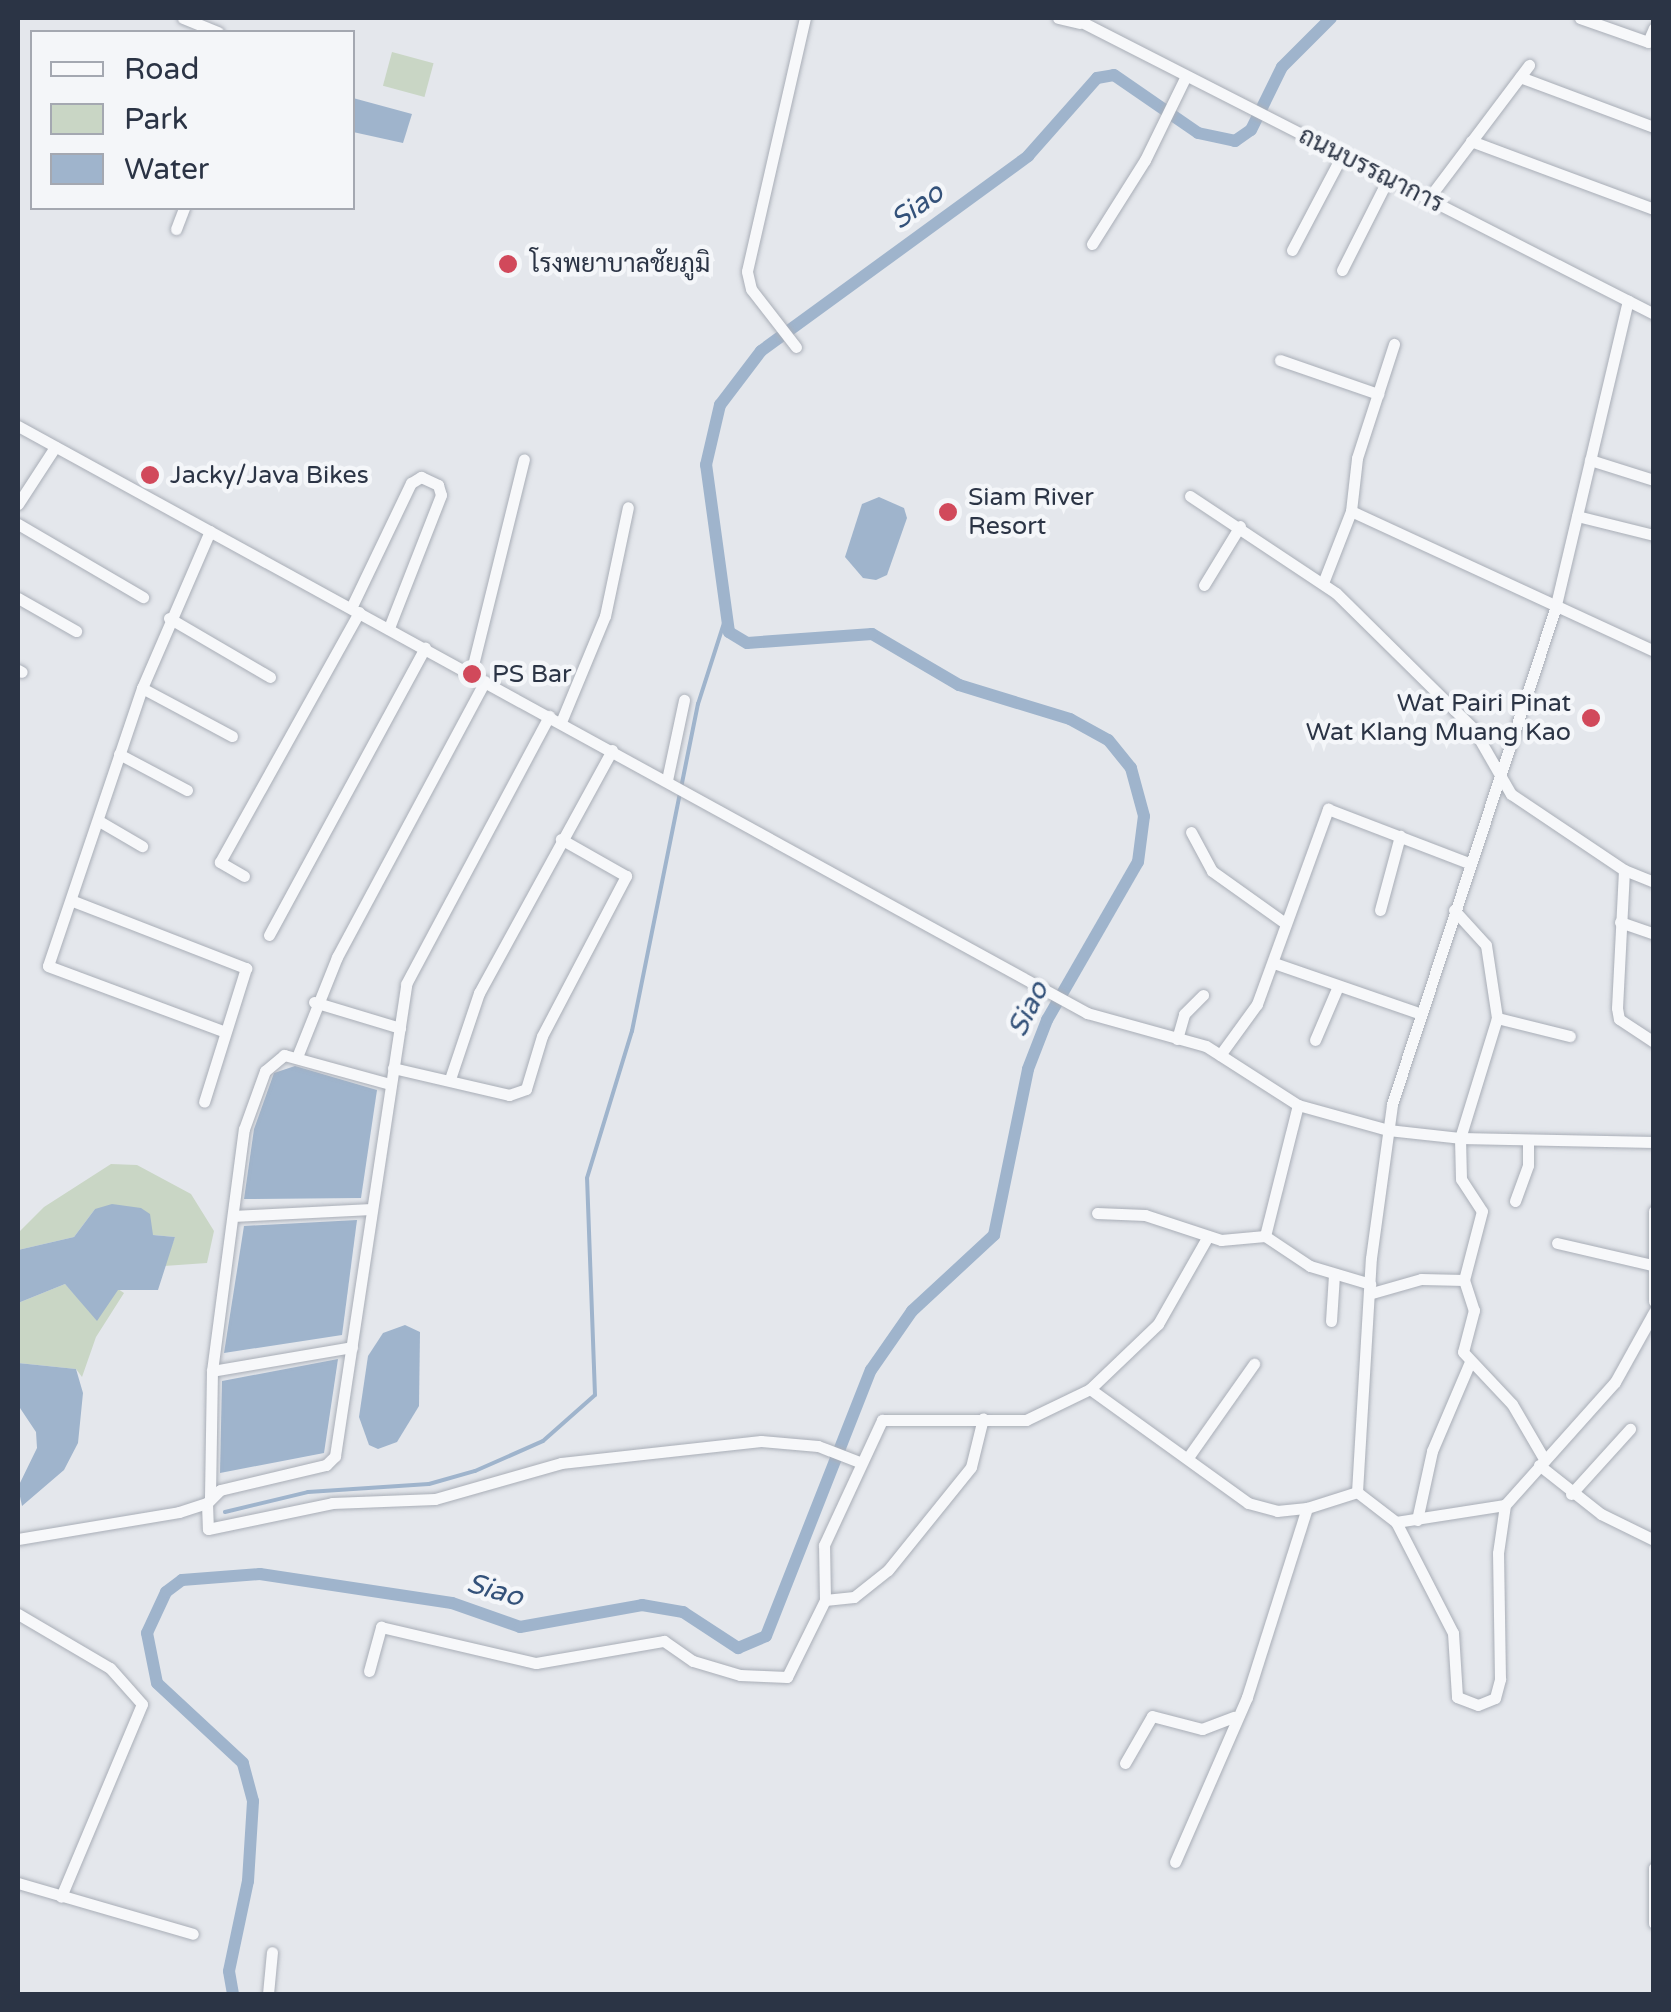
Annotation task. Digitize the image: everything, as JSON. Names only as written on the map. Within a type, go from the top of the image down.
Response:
[{"type":"street","points":[[183,18],[213,30]]},
{"type":"street","points":[[796,348],[751,289],[747,271],[805,18]]},
{"type":"street","name":"ถนนบรรณาการ","points":[[1058,18],[1088,26]]},
{"type":"street","name":"ถนนบรรณาการ","points":[[1074,18],[1654,314]]},
{"type":"street","points":[[1580,18],[1648,42],[1654,28]]},
{"type":"street","points":[[1428,199],[1529,65]]},
{"type":"street","points":[[1092,244],[1146,160],[1186,76]]},
{"type":"street","points":[[1520,78],[1654,128]]},
{"type":"street","points":[[1471,142],[1654,208]]},
{"type":"street","points":[[1292,250],[1342,155]]},
{"type":"street","points":[[1342,270],[1388,178]]},
{"type":"street","points":[[176,229],[183,210]]},
{"type":"street","points":[[1357,1492],[1371,1289],[1388,1130],[1469,863],[1555,609],[1628,301]]},
{"type":"street","points":[[1323,584],[1352,511],[1356,458],[1394,344]]},
{"type":"street","points":[[1280,360],[1378,394]]},
{"type":"street","points":[[18,426],[1088,1014],[1220,1055],[1298,1105],[1388,1130],[1460,1138],[1654,1142]]},
{"type":"street","points":[[18,504],[22,486],[55,447]]},
{"type":"street","points":[[472,673],[524,460]]},
{"type":"street","points":[[1590,460],[1654,480]]},
{"type":"street","points":[[244,876],[220,862],[355,610],[411,483],[420,477],[438,485],[441,495],[389,628]]},
{"type":"street","points":[[1190,496],[1323,584],[1472,728],[1499,778],[1546,822],[1624,870],[1654,882]]},
{"type":"street","points":[[18,1538],[207,1508],[332,1462],[406,984],[441,910],[555,719],[605,616],[628,507]]},
{"type":"street","points":[[1352,511],[1555,609],[1654,651]]},
{"type":"street","points":[[1576,516],[1654,535]]},
{"type":"street","points":[[18,524],[143,596]]},
{"type":"street","points":[[1204,585],[1240,526]]},
{"type":"street","points":[[210,531],[169,618],[142,688],[48,966],[225,1032]]},
{"type":"street","points":[[18,598],[76,631]]},
{"type":"street","points":[[169,618],[270,677]]},
{"type":"street","points":[[269,935],[425,648]]},
{"type":"street","points":[[297,1057],[314,1002],[486,681]]},
{"type":"street","points":[[142,688],[232,736]]},
{"type":"street","points":[[671,782],[684,700]]},
{"type":"street","points":[[450,1079],[479,993],[612,750]]},
{"type":"street","points":[[119,754],[187,790]]},
{"type":"street","points":[[1220,1055],[1256,1004],[1274,963],[1284,923],[1328,808],[1469,863]]},
{"type":"street","points":[[98,821],[142,846]]},
{"type":"street","points":[[1191,832],[1212,870],[1284,923]]},
{"type":"street","points":[[1380,910],[1400,836]]},
{"type":"street","points":[[393,1068],[509,1095],[523,1092],[542,1036],[624,884],[623,872],[562,839]]},
{"type":"street","points":[[1624,870],[1620,1020],[1654,1042]]},
{"type":"street","points":[[73,901],[246,968],[204,1102]]},
{"type":"street","points":[[1454,910],[1486,946],[1497,1018],[1460,1138],[1460,1179],[1482,1211],[1464,1280],[1474,1300],[1463,1339],[1470,1362],[1512,1404],[1541,1461],[1571,1494],[1654,1540]]},
{"type":"street","points":[[1620,922],[1654,934]]},
{"type":"street","points":[[1274,963],[1421,1014]]},
{"type":"street","points":[[1315,1040],[1338,986]]},
{"type":"street","points":[[1177,1039],[1184,1014],[1203,995]]},
{"type":"street","points":[[314,1002],[400,1028]]},
{"type":"street","points":[[1497,1018],[1570,1036]]},
{"type":"street","points":[[390,1084],[297,1057],[275,1058],[264,1072],[244,1129],[212,1371],[208,1529],[332,1502],[435,1498],[561,1463],[761,1441],[818,1446],[857,1461]]},
{"type":"street","points":[[1265,1236],[1298,1105]]},
{"type":"street","points":[[1515,1202],[1528,1165],[1528,1140]]},
{"type":"street","points":[[233,1216],[372,1210]]},
{"type":"street","points":[[1654,1211],[1654,1301]]},
{"type":"street","points":[[1096,1213],[1146,1215],[1208,1236],[1265,1236],[1334,1274],[1371,1289],[1420,1279],[1464,1280]]},
{"type":"street","points":[[370,1670],[382,1627],[536,1663],[664,1640],[693,1661],[740,1675],[787,1677],[825,1600],[824,1544],[857,1461],[882,1420],[1026,1420],[1090,1389],[1158,1324],[1208,1236]]},
{"type":"street","points":[[1557,1243],[1652,1265]]},
{"type":"street","points":[[1331,1321],[1334,1274]]},
{"type":"street","points":[[1357,1492],[1396,1522],[1452,1632],[1458,1697],[1478,1705],[1495,1698],[1500,1680],[1498,1553],[1505,1505],[1615,1382],[1649,1333],[1654,1312]]},
{"type":"street","points":[[212,1371],[352,1347]]},
{"type":"street","points":[[1417,1520],[1432,1451],[1470,1362]]},
{"type":"street","points":[[1189,1456],[1254,1364]]},
{"type":"street","points":[[1090,1389],[1189,1456],[1248,1504],[1277,1511],[1307,1508],[1357,1492]]},
{"type":"street","points":[[825,1600],[854,1597],[888,1570],[971,1468],[982,1418]]},
{"type":"street","points":[[1571,1494],[1630,1429]]},
{"type":"street","points":[[1396,1522],[1505,1505]]},
{"type":"street","points":[[1175,1862],[1264,1650],[1307,1508]]},
{"type":"street","points":[[18,1614],[110,1668],[142,1704],[61,1898]]},
{"type":"street","points":[[1125,1763],[1152,1716],[1202,1728],[1234,1716]]},
{"type":"street","points":[[1654,1868],[1654,1924]]},
{"type":"street","points":[[18,1883],[193,1934]]},
{"type":"street","points":[[268,1994],[272,1952]]},
{"type":"green space","points":[[392,52],[434,63],[424,97],[383,86]]},
{"type":"green space","points":[[111,1164],[137,1165],[191,1194],[214,1231],[207,1263],[164,1266],[175,1237],[153,1235],[129,1211],[95,1209],[74,1237],[18,1250],[18,1233],[44,1207]]},
{"type":"green space","points":[[65,1284],[87,1308],[118,1289],[124,1293],[96,1337],[82,1377],[76,1369],[18,1363],[18,1303]]},
{"type":"water","points":[[355,99],[412,114],[403,143],[355,132]]},
{"type":"water","points":[[879,497],[904,508],[907,518],[887,575],[876,580],[863,578],[845,557],[862,504]]},
{"type":"water","points":[[295,1066],[377,1090],[361,1198],[244,1199],[254,1129],[274,1073]]},
{"type":"water","points":[[112,1204],[141,1208],[150,1214],[153,1235],[175,1237],[158,1290],[118,1290],[97,1321],[65,1284],[18,1303],[18,1250],[74,1237],[95,1209]]},
{"type":"water","points":[[357,1220],[342,1335],[224,1353],[244,1226]]},
{"type":"water","points":[[405,1325],[420,1332],[419,1406],[397,1442],[378,1449],[369,1445],[359,1417],[368,1356],[383,1333]]},
{"type":"water","points":[[338,1359],[324,1453],[220,1473],[222,1381]]},
{"type":"water","points":[[18,1363],[76,1369],[83,1393],[78,1443],[64,1470],[22,1506],[18,1487],[37,1448],[36,1432],[18,1405]]},
{"type":"waterway","name":"Siao","points":[[233,1994],[229,1971],[248,1881],[253,1801],[243,1763],[157,1683],[147,1633],[166,1592],[182,1580],[260,1574],[452,1603],[520,1627],[642,1605],[683,1612],[738,1648],[766,1636],[871,1370],[912,1311],[994,1235],[1028,1069],[1047,1020],[1138,862],[1144,816],[1131,768],[1108,740],[1070,719],[959,685],[872,634],[747,643],[729,632],[706,465],[720,405],[761,351],[1028,156],[1097,78],[1114,75],[1198,133],[1235,141],[1251,130],[1282,67],[1331,18]]},
{"type":"waterway","points":[[225,1512],[308,1492],[429,1484],[475,1471],[543,1441],[595,1395],[587,1178],[632,1031],[698,704],[724,623]]},
{"type":"place","name":"โรงพยาบาลชัยภูมิ","points":[[508,264]]},
{"type":"place","name":"Jacky/Java Bikes","points":[[150,475]]},
{"type":"place","name":"Siam River Resort","points":[[948,512]]},
{"type":"place","name":"PS Bar","points":[[472,674]]},
{"type":"place","name":"Wat Pairi Pinat Wat Klang Muang Kao","points":[[1591,718]]}]
